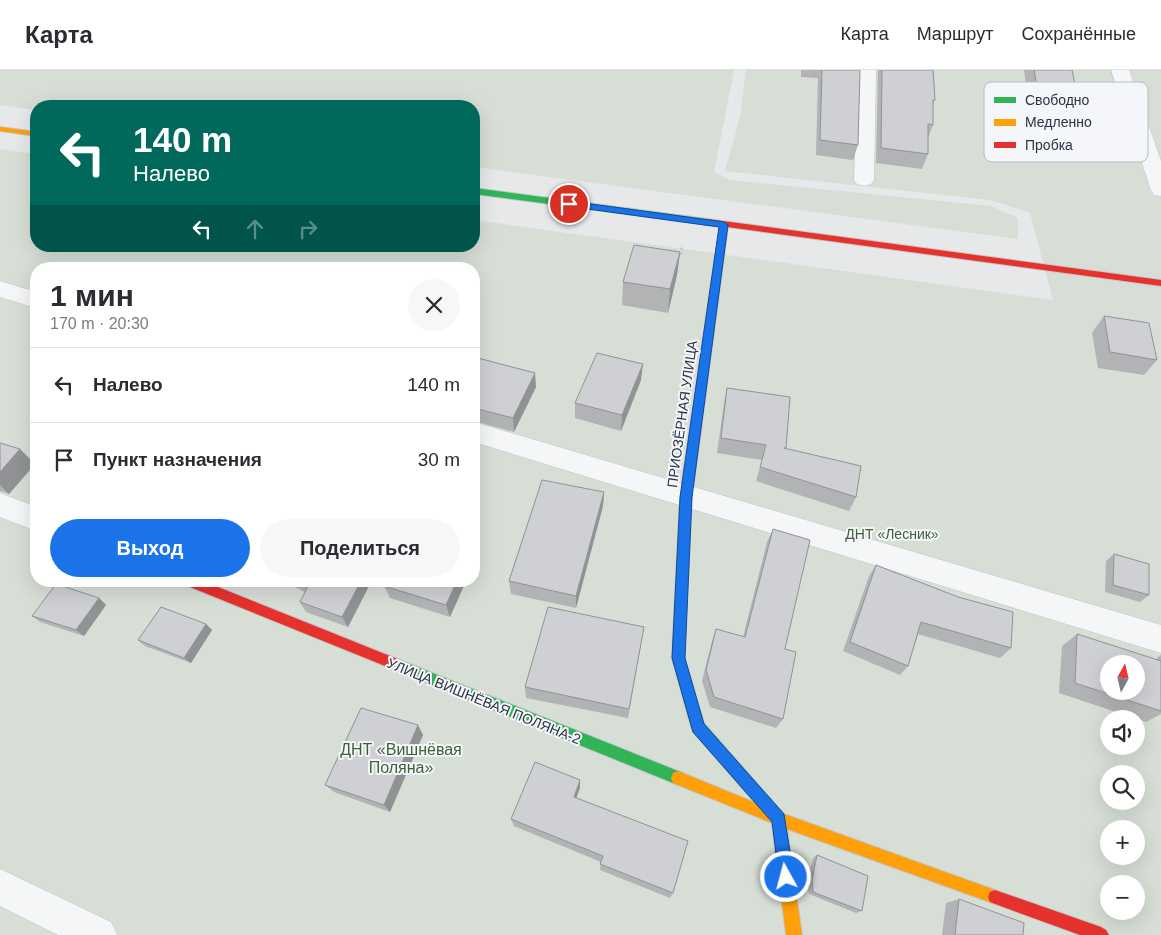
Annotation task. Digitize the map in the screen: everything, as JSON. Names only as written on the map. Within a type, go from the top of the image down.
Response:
[{"type":"street","points":[[864,180],[867,70]]},
{"type":"street","points":[[1120,70],[1124,82]]},
{"type":"street","points":[[0,129],[30,133]]},
{"type":"street","points":[[1148,152],[1161,190]]},
{"type":"street","points":[[480,192],[1161,283]]},
{"type":"street","name":"ПРИОЗЁРНАЯ УЛИЦА","points":[[724,225],[686,497],[678,658],[698,727],[779,819]]},
{"type":"street","points":[[0,288],[30,298]]},
{"type":"street","points":[[480,434],[1161,639]]},
{"type":"street","points":[[0,505],[30,517]]},
{"type":"street","name":"УЛИЦА ВИШНЁВАЯ ПОЛЯНА-2","points":[[204,587],[779,819],[1101,935]]},
{"type":"street","points":[[779,819],[794,935]]},
{"type":"street","points":[[0,887],[98,935]]},
{"type":"green space","points":[[0,70],[734,70],[714,172],[730,180],[991,206],[1018,218],[1018,239],[480,168],[480,100],[30,100],[30,109],[0,105]]},
{"type":"green space","points":[[746,70],[1161,70],[1161,935],[0,935],[0,149],[30,153],[30,252],[480,252],[480,221],[1053,300],[1030,213],[990,200],[725,171],[740,116]]},
{"type":"building","points":[[822,70],[860,70],[858,145],[820,140]]},
{"type":"building","points":[[882,70],[933,70],[935,100],[933,100],[933,125],[928,124],[928,154],[881,148]]},
{"type":"building","points":[[1034,70],[1072,70],[1075,82],[1036,82]]},
{"type":"building","points":[[634,245],[680,252],[670,289],[623,282]]},
{"type":"building","points":[[1104,316],[1149,323],[1157,360],[1110,352]]},
{"type":"building","points":[[597,353],[643,364],[622,415],[575,403]]},
{"type":"building","points":[[480,359],[535,373],[513,418],[480,410]]},
{"type":"building","points":[[727,388],[790,397],[786,448],[784,448],[861,466],[856,497],[760,467],[766,445],[721,438]]},
{"type":"building","points":[[0,443],[20,449],[0,472]]},
{"type":"building","points":[[542,480],[604,492],[576,596],[509,581]]},
{"type":"building","points":[[773,529],[810,540],[785,649],[796,652],[783,719],[714,697],[706,670],[716,629],[745,637]]},
{"type":"building","points":[[1114,554],[1149,564],[1149,595],[1113,585]]},
{"type":"building","points":[[876,565],[958,597],[1013,612],[1011,648],[921,622],[908,666],[850,642]]},
{"type":"building","points":[[54,587],[65,587],[99,598],[76,630],[32,616]]},
{"type":"building","points":[[308,587],[358,587],[342,617],[300,602]]},
{"type":"building","points":[[387,587],[454,587],[446,605]]},
{"type":"building","points":[[161,607],[206,624],[184,658],[138,640]]},
{"type":"building","points":[[548,607],[644,627],[629,709],[525,687]]},
{"type":"building","points":[[1077,634],[1142,655],[1100,655],[1100,691],[1075,683]]},
{"type":"building","points":[[1145,656],[1161,661],[1161,711],[1127,700],[1145,700]]},
{"type":"building","points":[[361,708],[418,725],[384,805],[325,785]]},
{"type":"building","points":[[535,762],[580,780],[574,797],[688,841],[673,893],[600,864],[603,856],[511,819]]},
{"type":"building","points":[[817,855],[868,876],[862,911],[813,892],[812,880]]},
{"type":"building","points":[[959,899],[1024,923],[1023,935],[955,935]]},
{"type":"traffic: fast","points":[[480,192],[708,222]]},
{"type":"traffic: fast","points":[[681,596],[678,658],[698,727],[762,800]]},
{"type":"traffic: fast","points":[[400,666],[678,778]]},
{"type":"traffic: slow","points":[[0,129],[30,133]]},
{"type":"traffic: slow","points":[[681,596],[686,497],[724,225]]},
{"type":"traffic: slow","points":[[678,778],[779,819],[995,897]]},
{"type":"traffic: slow","points":[[762,800],[779,819],[794,935]]},
{"type":"traffic: jam","points":[[708,222],[1161,283]]},
{"type":"traffic: jam","points":[[204,587],[400,666]]},
{"type":"traffic: jam","points":[[995,897],[1101,935]]},
{"type":"route","points":[[569,204],[724,225],[686,497],[678,658],[698,727],[779,819],[786,877]]},
{"type":"park label","name":"ДНТ «Лесник»","points":[[892,534]]},
{"type":"park label","name":"ДНТ «Вишнёвая Поляна»","points":[[401,758]]}]
